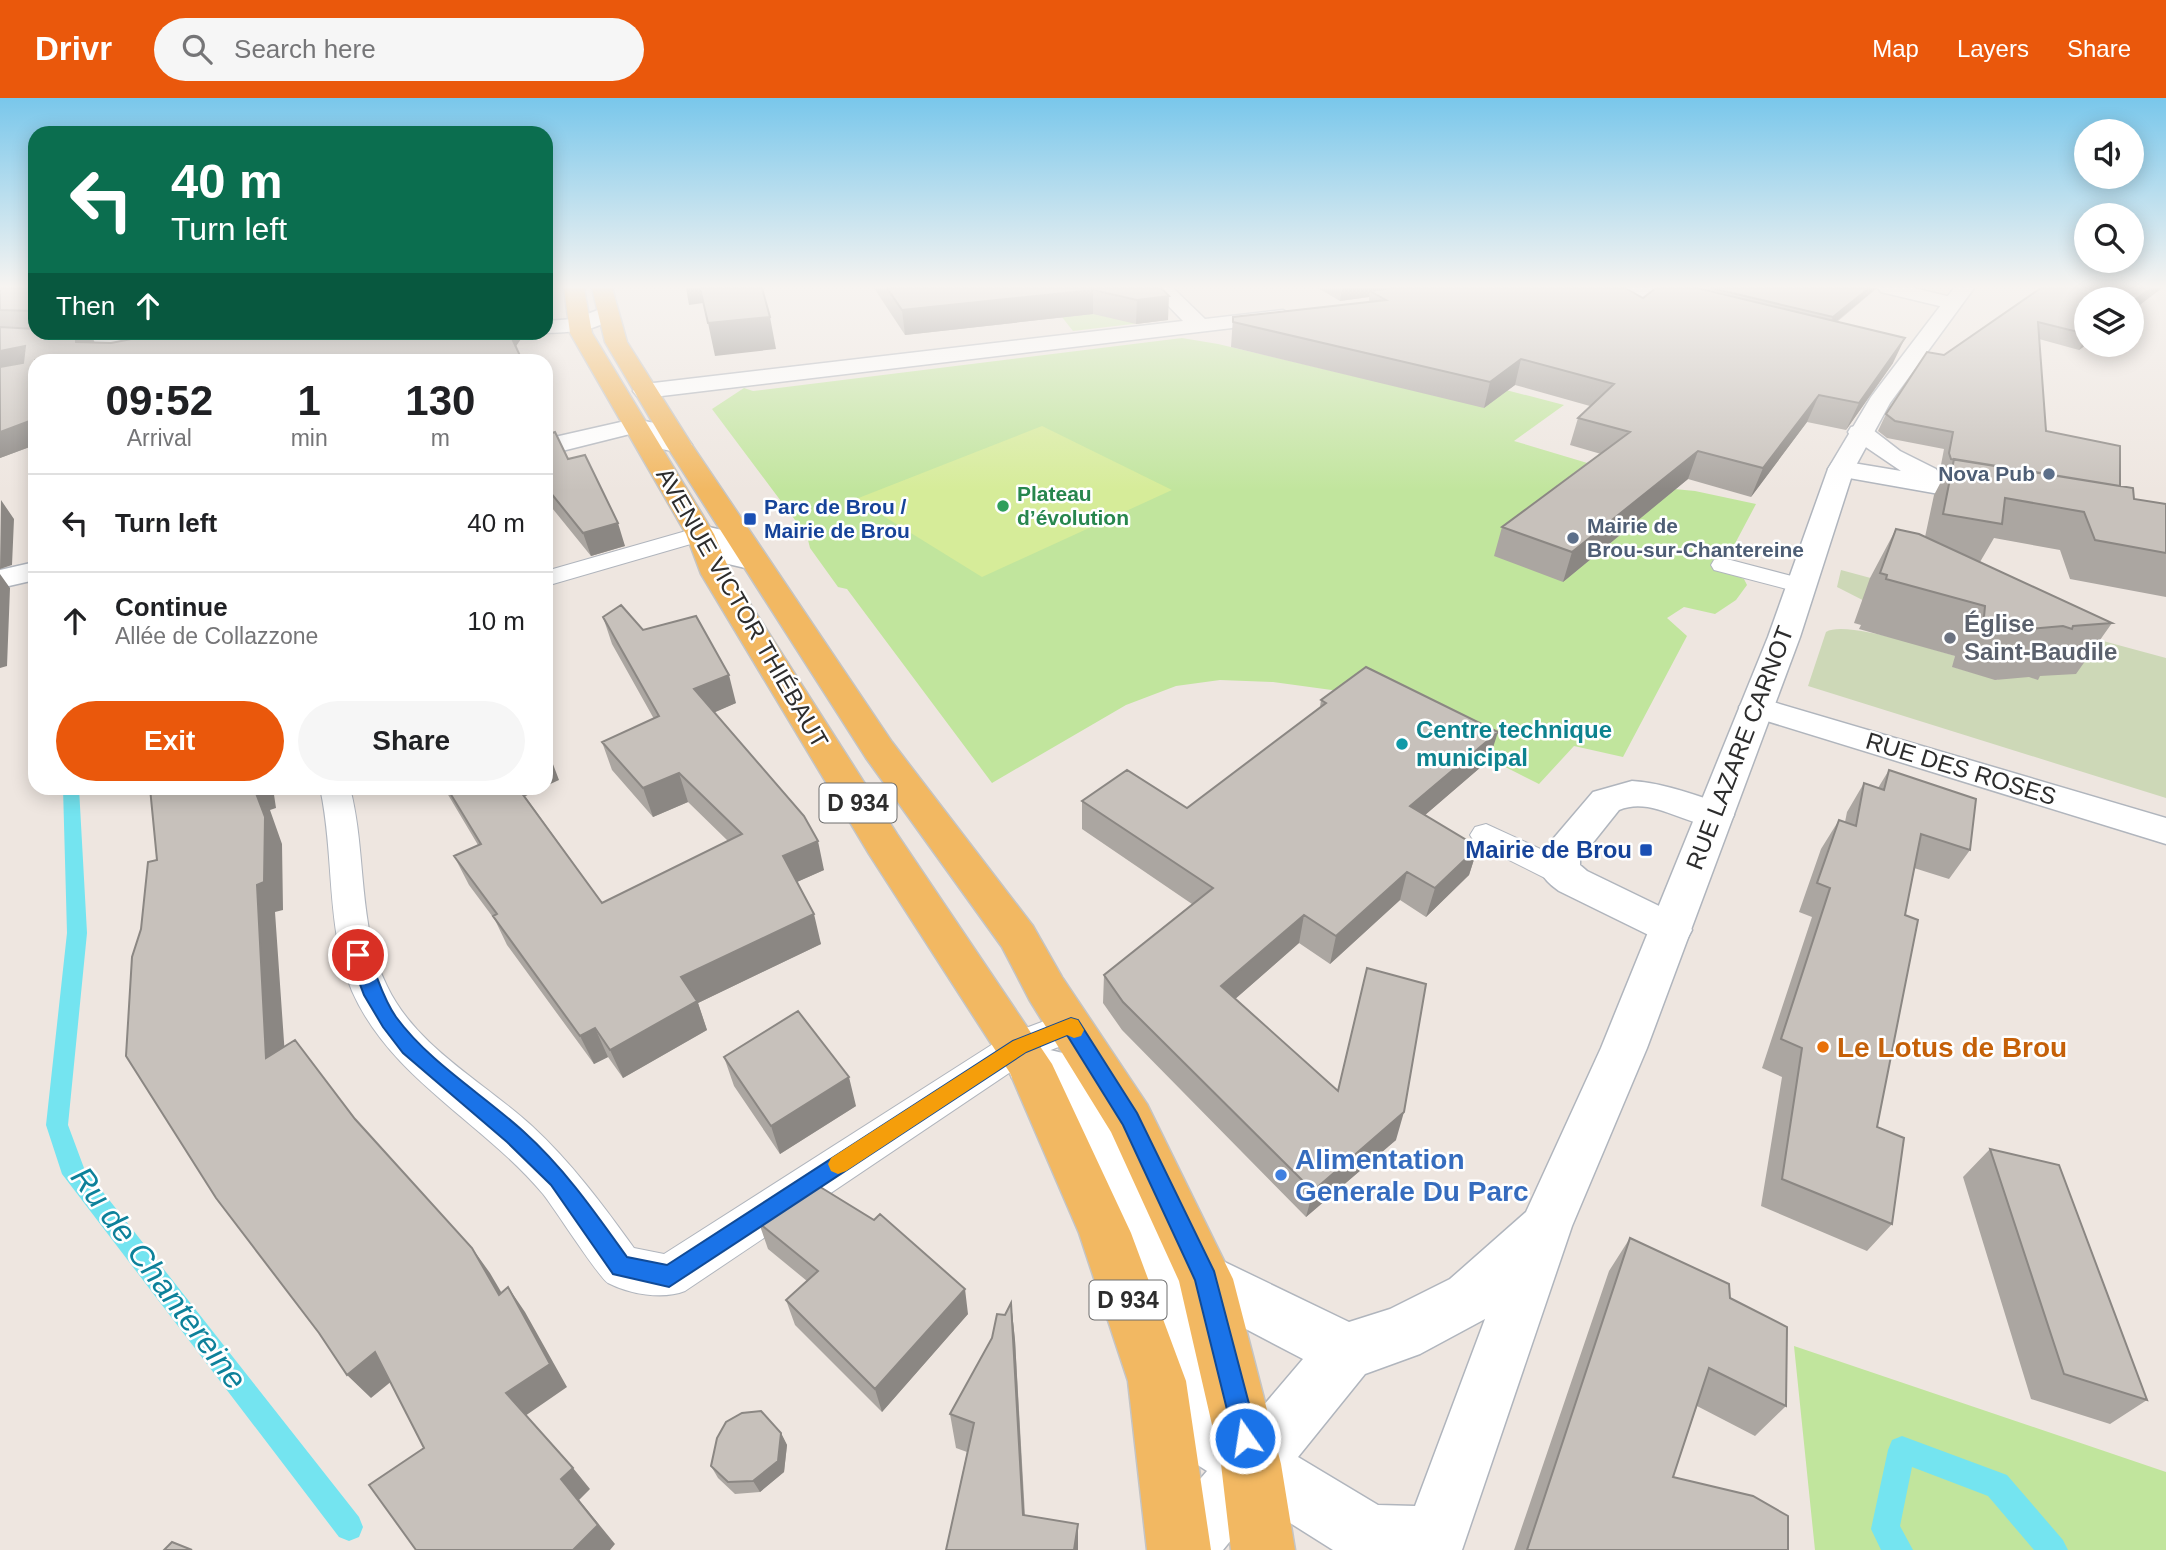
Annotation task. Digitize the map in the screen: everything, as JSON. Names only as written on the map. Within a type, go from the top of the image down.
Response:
[{"type":"main road","name":"D 934","points":[[595,356],[634,426]]},
{"type":"main road","name":"D 934","points":[[623,356],[645,391]]},
{"type":"main road","name":"AVENUE VICTOR THIÉBAUT","points":[[645,391],[879,750],[1018,937],[1046,989],[1130,1119],[1206,1279],[1251,1464],[1263,1550]]},
{"type":"main road","name":"AVENUE VICTOR THIÉBAUT","points":[[634,426],[700,534],[716,574],[775,671],[883,844],[1024,1055],[1105,1233],[1157,1381],[1180,1550]]},
{"type":"street","points":[[645,391],[941,356]]},
{"type":"street","name":"RUE LAZARE CARNOT","points":[[1432,1544],[1546,1226],[1617,1065],[1756,708],[1802,586],[1840,469],[1900,356]]},
{"type":"street","points":[[553,445],[634,426],[656,430],[663,442],[679,445]]},
{"type":"street","points":[[1860,432],[1891,456],[1957,489]]},
{"type":"street","points":[[1840,469],[2009,498]]},
{"type":"street","points":[[700,534],[721,538],[734,557],[754,561]]},
{"type":"street","points":[[0,579],[28,572]]},
{"type":"street","name":"RUE DES ROSES","points":[[1756,708],[2166,831]]},
{"type":"street","points":[[1671,930],[1598,896],[1559,871],[1561,856],[1606,801],[1614,796],[1655,797],[1715,816]]},
{"type":"street","points":[[1024,1055],[1071,1073],[1128,1182],[1176,1310],[1203,1434],[1371,1537],[1432,1544]]},
{"type":"street","name":"RUE LAZARE CARNOT","points":[[1347,1351],[1400,1334],[1469,1298],[1546,1226]]},
{"type":"street","points":[[1180,1550],[1347,1351],[1206,1279]]},
{"type":"lane","points":[[553,577],[700,534]]},
{"type":"lane","points":[[1723,565],[1802,586]]},
{"type":"lane","points":[[336,795],[358,955],[370,990],[410,1047],[515,1136],[558,1178],[621,1267],[669,1276],[943,1095],[1024,1055],[1071,1026]]},
{"type":"lane","points":[[1486,835],[1559,871]]},
{"type":"green space","points":[[1038,356],[1268,356],[1353,376],[1460,378],[1564,405],[1514,441],[1674,489],[1756,504],[1721,570],[1744,579],[1747,585],[1736,600],[1715,614],[1684,607],[1667,618],[1687,636],[1623,757],[1574,746],[1539,784],[1361,694],[1273,682],[1220,680],[1176,686],[1126,705],[992,783],[847,589],[838,587],[810,548],[807,536],[712,409],[744,388],[753,391]]},
{"type":"green space","name":"Plateau d’évolution","points":[[1042,426],[1172,490],[982,577],[856,499]]},
{"type":"green space","points":[[1841,570],[2166,658],[2166,798],[1808,686],[1826,632],[1836,629],[1869,632],[1955,656],[1953,667],[1998,680],[2000,670],[1837,587]]},
{"type":"green space","points":[[1794,1346],[2166,1472],[2166,1550],[1815,1550]]},
{"type":"building","points":[[24,356],[28,356],[28,422],[0,432],[0,367],[23,363]]},
{"type":"building","points":[[1378,356],[1892,356],[1859,403],[1819,395],[1763,468],[1698,451],[1572,552],[1502,527],[1630,432],[1578,418],[1614,384],[1521,359],[1490,382]]},
{"type":"building","points":[[1925,356],[2040,356],[2046,431],[2120,446],[2120,486],[1951,459],[1949,453],[1953,432],[1895,421],[1886,414]]},
{"type":"building","points":[[553,433],[568,459],[585,455],[618,523],[583,533],[553,496]]},
{"type":"building","points":[[1954,459],[2133,488],[2134,499],[2166,504],[2166,553],[2095,540],[2084,512],[2005,498],[2002,524],[1943,514]]},
{"type":"building","points":[[1896,529],[1919,534],[2112,623],[2073,626],[2072,629],[2063,626],[2028,629],[1984,617],[1985,606],[1886,579],[1887,575],[1880,573]]},
{"type":"building","points":[[621,605],[643,630],[696,616],[729,675],[694,689],[804,816],[818,841],[783,856],[814,914],[681,977],[697,1001],[610,1050],[595,1028],[580,1036],[493,916],[497,914],[454,856],[481,844],[451,795],[523,795],[602,903],[742,834],[679,773],[643,788],[602,742],[659,716],[603,617]]},
{"type":"building","points":[[1366,667],[1498,732],[1410,806],[1478,847],[1435,888],[1407,872],[1336,936],[1304,915],[1221,986],[1338,1091],[1367,968],[1426,984],[1404,1112],[1313,1191],[1123,1002],[1104,975],[1213,888],[1082,801],[1127,770],[1187,808],[1326,703],[1321,700]]},
{"type":"building","points":[[1889,770],[1976,799],[1970,850],[1921,834],[1905,915],[1918,920],[1877,1127],[1904,1138],[1892,1224],[1782,1179],[1802,1048],[1781,1039],[1830,888],[1817,883],[1839,820],[1856,826],[1864,783],[1884,790]]},
{"type":"building","points":[[151,795],[257,795],[265,817],[264,882],[257,885],[266,1058],[295,1040],[355,1119],[472,1248],[499,1295],[508,1287],[550,1364],[506,1393],[573,1468],[561,1479],[598,1525],[573,1550],[416,1550],[369,1485],[424,1448],[375,1352],[347,1375],[319,1333],[216,1198],[126,1056],[132,957],[141,929],[148,862],[157,860]]},
{"type":"building","points":[[798,1011],[849,1077],[771,1126],[724,1057]]},
{"type":"building","points":[[1990,1149],[2059,1165],[2147,1400],[2064,1374]]},
{"type":"building","points":[[817,1185],[874,1220],[880,1214],[965,1289],[875,1389],[786,1300],[818,1271],[759,1223]]},
{"type":"building","points":[[1630,1238],[1729,1284],[1730,1298],[1787,1327],[1786,1406],[1709,1368],[1673,1477],[1753,1496],[1788,1516],[1788,1550],[1527,1550]]},
{"type":"building","points":[[1011,1303],[1023,1515],[1078,1524],[1074,1550],[946,1550],[974,1423],[950,1414],[992,1338],[997,1314],[1005,1315]]},
{"type":"building","points":[[761,1411],[781,1433],[778,1461],[753,1481],[728,1482],[711,1466],[717,1438],[726,1422],[742,1413]]},
{"type":"building","points":[[172,1542],[192,1550],[164,1550]]},
{"type":"waterway","name":"Ru de Chantereine","points":[[71,795],[77,933],[57,1125],[74,1174],[349,1527]]},
{"type":"waterway","name":"Ru de Chantereine","points":[[1898,1550],[1885,1529],[1902,1450],[1997,1485],[2053,1550]]},
{"type":"slow traffic","points":[[838,1164],[1020,1046],[1071,1026],[1074,1030]]},
{"type":"place","name":"Nova Pub","points":[[2049,474]]},
{"type":"place","name":"Plateau d’évolution","points":[[1003,506]]},
{"type":"place","name":"Parc de Brou / Mairie de Brou","points":[[750,519]]},
{"type":"place","name":"Mairie de Brou-sur-Chantereine","points":[[1573,538]]},
{"type":"place","name":"Église Saint-Baudile","points":[[1950,638]]},
{"type":"place","name":"Centre technique municipal","points":[[1402,744]]},
{"type":"place","name":"Mairie de Brou","points":[[1646,850]]},
{"type":"place","name":"Le Lotus de Brou","points":[[1823,1047]]},
{"type":"place","name":"Alimentation Generale Du Parc","points":[[1281,1175]]},
{"type":"route","points":[[358,955],[370,990],[389,1022],[410,1047],[515,1136],[558,1178],[621,1267],[669,1276],[1020,1046],[1071,1026],[1130,1119],[1206,1279],[1245,1438]]}]
